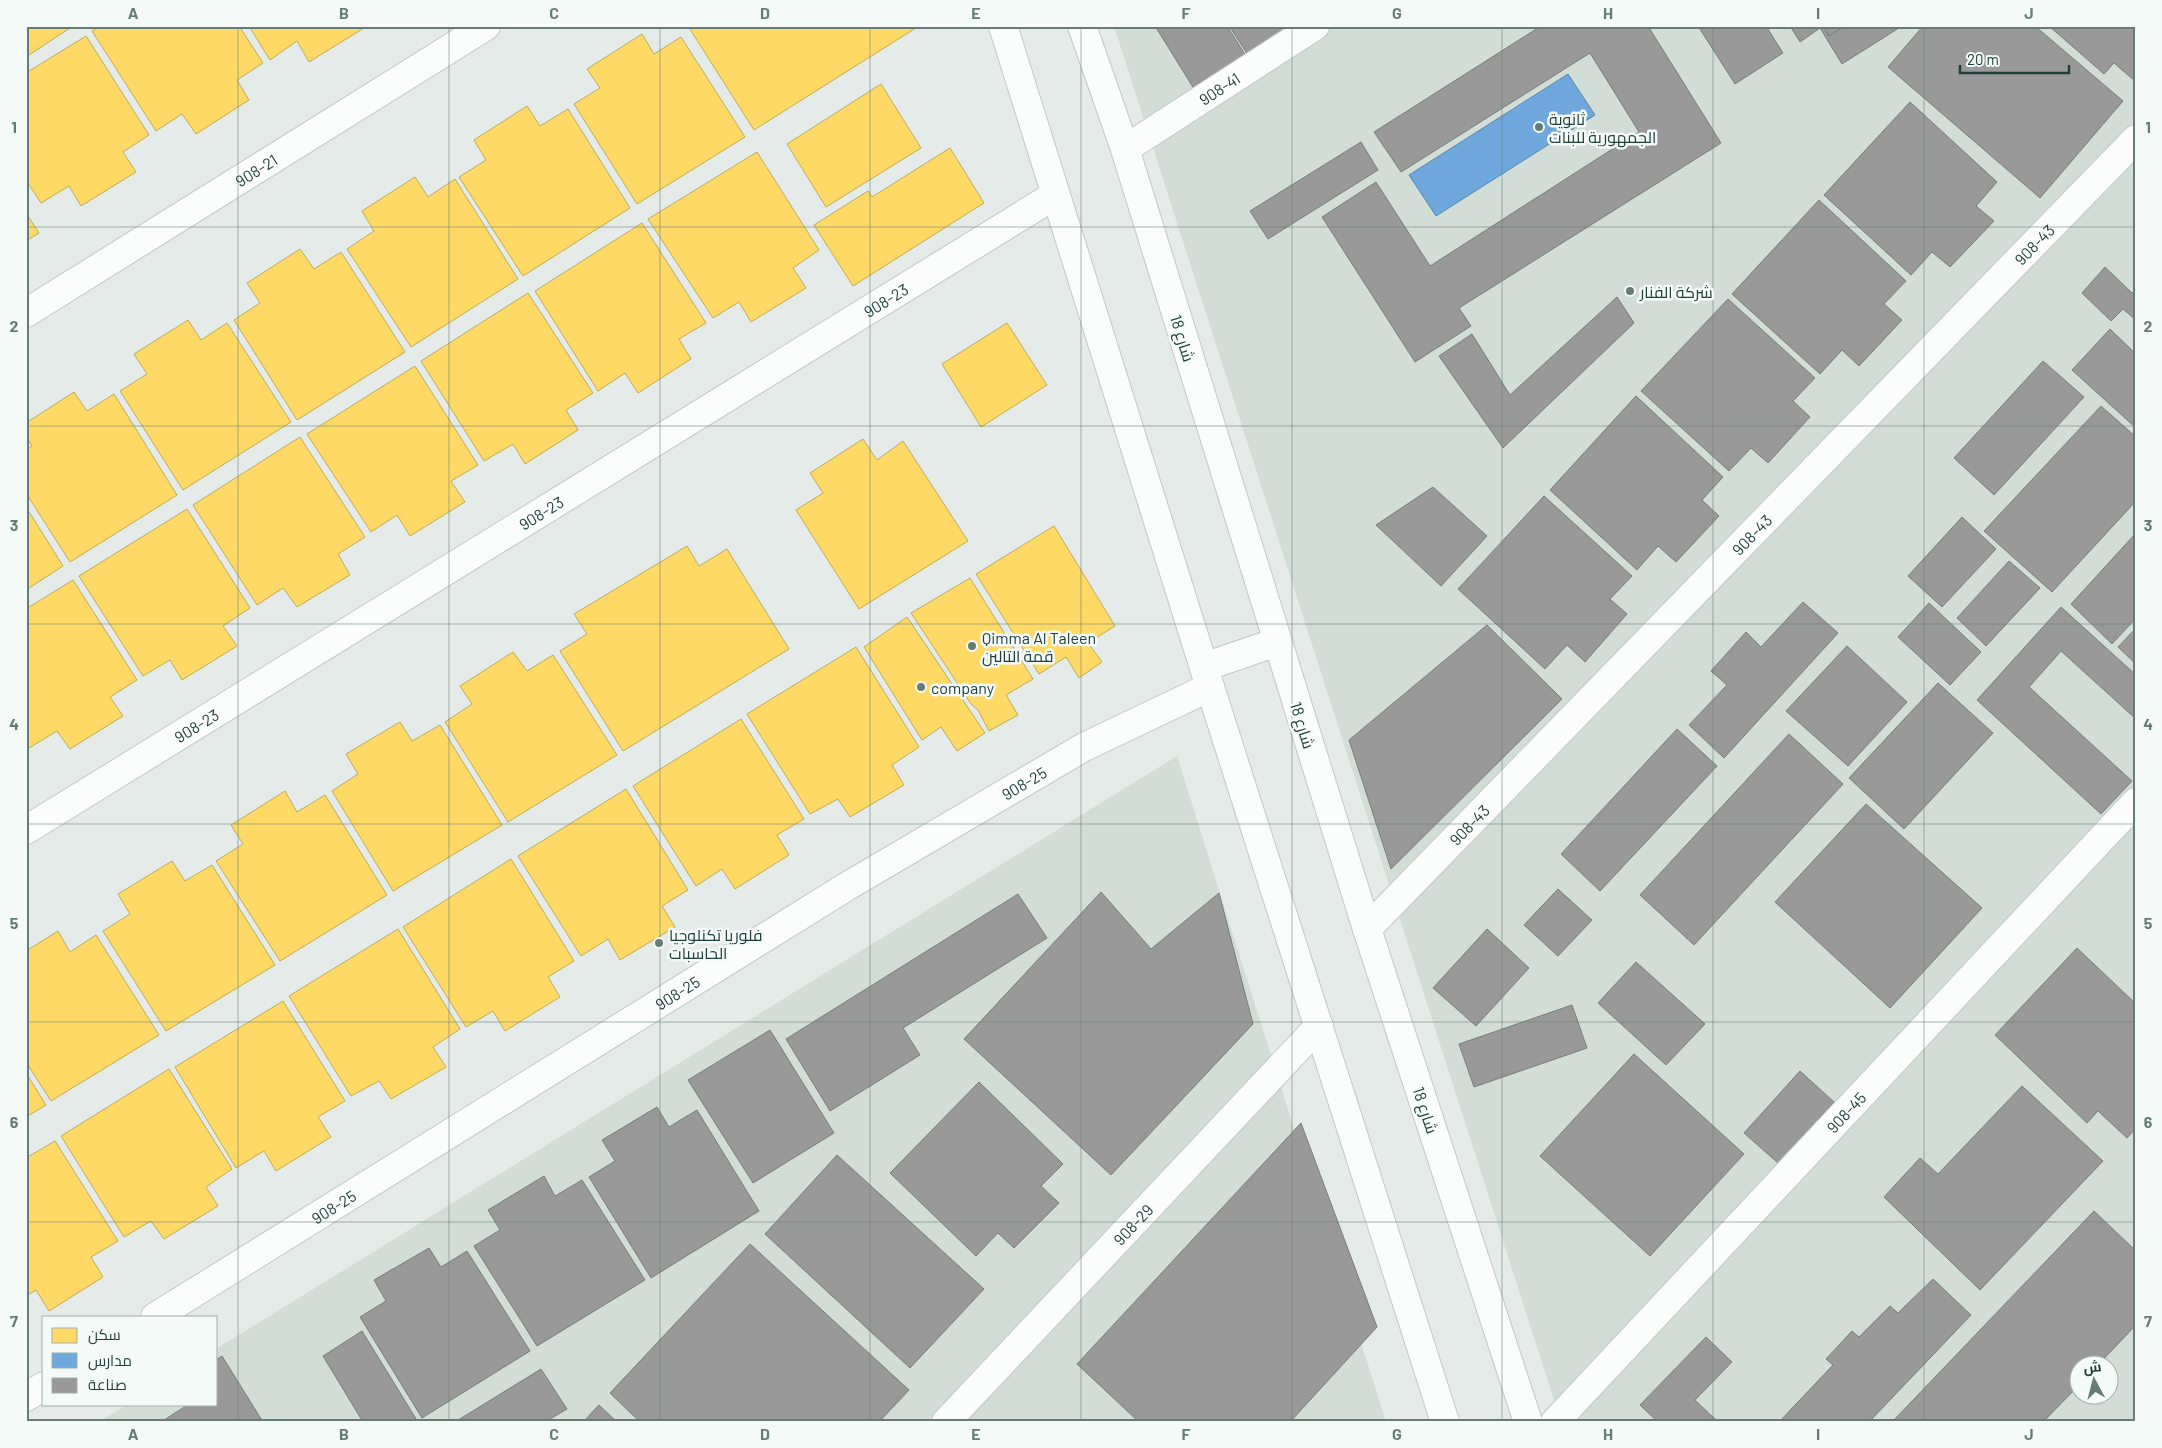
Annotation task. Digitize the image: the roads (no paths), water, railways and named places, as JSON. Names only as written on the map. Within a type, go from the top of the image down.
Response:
[{"type":"street","name":"908-21","points":[[26,313],[486,26]]},
{"type":"street","points":[[1003,26],[1054,195],[1445,1422]]},
{"type":"street","name":"شارع 18","points":[[1082,26],[1125,149],[1367,929],[1528,1422]]},
{"type":"street","name":"908-41","points":[[1125,149],[1315,26]]},
{"type":"street","name":"908-43","points":[[1367,929],[2136,139]]},
{"type":"street","name":"908-23","points":[[26,830],[1054,195]]},
{"type":"street","name":"908-25","points":[[156,1316],[846,887],[1207,677],[1277,642]]},
{"type":"street","name":"908-45","points":[[1555,1422],[2136,802]]},
{"type":"street","name":"908-29","points":[[946,1422],[1319,1026]]},
{"type":"street","points":[[26,1396],[42,1387]]},
{"type":"place","name":"ثانوية الجمهورية للبنات","points":[[1539,127]]},
{"type":"place","name":"شركة الفنار","points":[[1630,291]]},
{"type":"place","name":"Qimma Al Taleen قمة التالين","points":[[972,646]]},
{"type":"place","name":"company","points":[[921,687]]},
{"type":"place","name":"فلوريا تكنلوجيا الحاسبات","points":[[659,943]]}]
